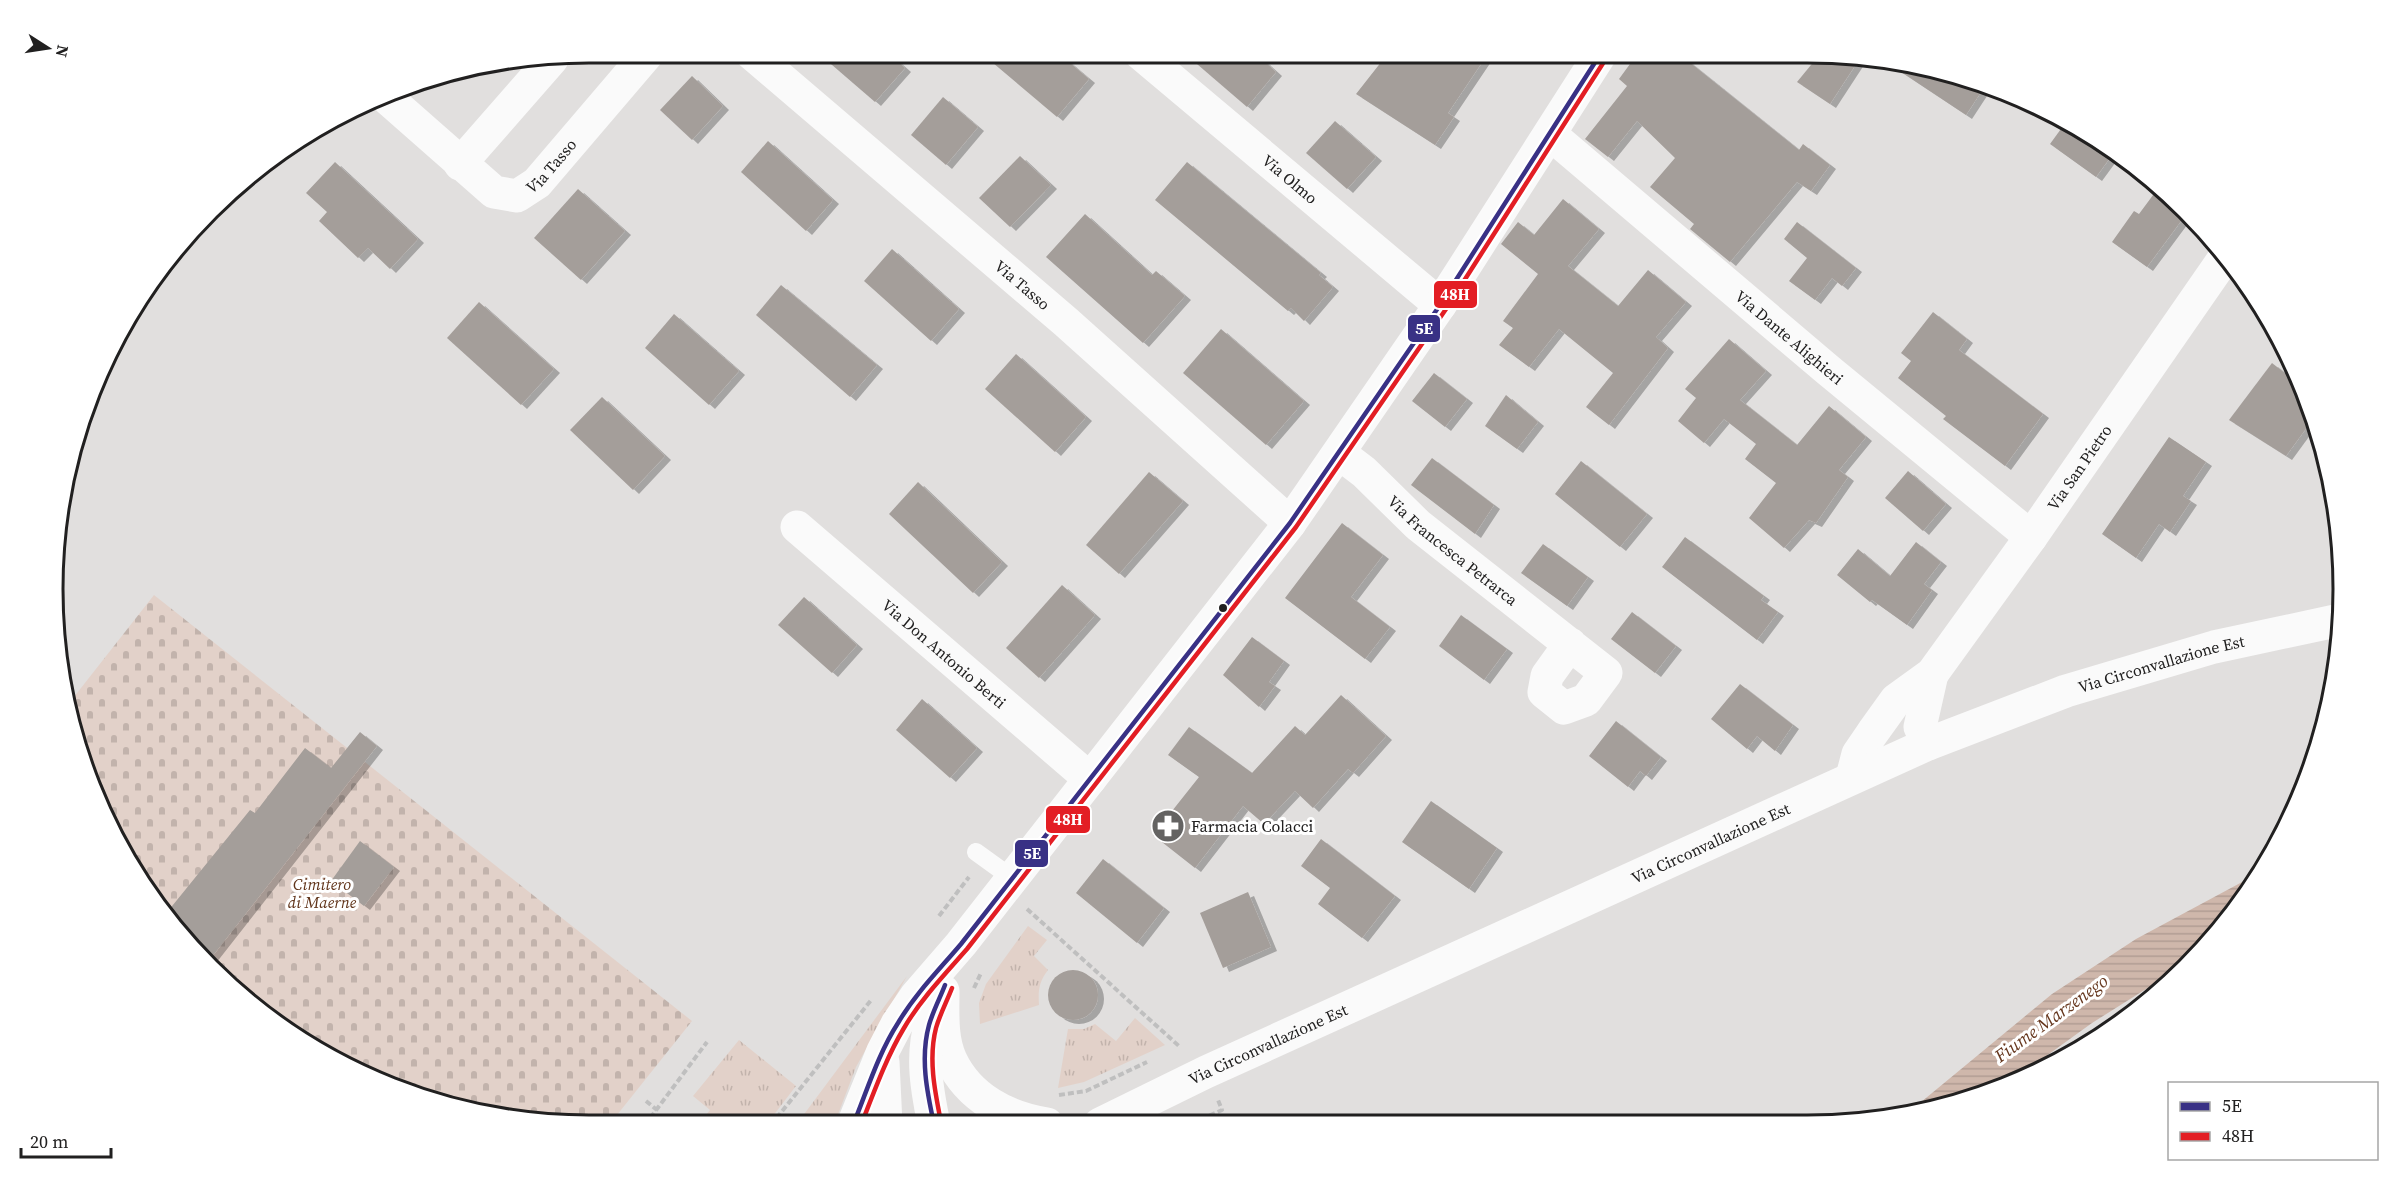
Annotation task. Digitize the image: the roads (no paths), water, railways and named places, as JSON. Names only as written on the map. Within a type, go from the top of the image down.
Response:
[{"type":"street","name":"Via Tasso","points":[[391,102],[494,192],[517,196],[537,183],[639,63]]},
{"type":"street","name":"Via Tasso","points":[[764,63],[1066,322],[1290,523]]},
{"type":"street","name":"Via Olmo","points":[[1153,63],[1440,305]]},
{"type":"street","points":[[858,1115],[882,1051],[916,996],[961,944],[1290,523],[1440,305],[1594,63]]},
{"type":"street","points":[[460,164],[547,65]]},
{"type":"street","name":"Via Dante Alighieri","points":[[1550,135],[2031,537]]},
{"type":"street","name":"Via San Pietro","points":[[1852,777],[1858,754],[1896,700],[1932,674],[2031,537],[2220,264]]},
{"type":"street","name":"Via Francesca Petrarca","points":[[1340,453],[1364,472],[1418,525],[1570,644]]},
{"type":"street","name":"Via Don Antonio Berti","points":[[797,527],[1090,778]]},
{"type":"street","name":"Via Circonvallazione Est","points":[[1118,1115],[1216,1067],[1928,744],[2077,687],[2214,647],[2332,622]]},
{"type":"street","name":"Via San Pietro","points":[[1928,744],[1920,727],[1932,674]]},
{"type":"street","points":[[961,944],[958,993],[944,1031],[950,1059],[968,1088],[986,1102],[1015,1115]]},
{"type":"street","points":[[932,1115],[925,1080],[929,1026],[958,993]]},
{"type":"street","points":[[882,1051],[886,1115]]},
{"type":"lane","points":[[976,852],[1012,878]]},
{"type":"water","name":"Fiume Marzenego","points":[[2244,881],[2202,936],[2154,984],[2092,1023],[2038,1062],[1976,1087],[1921,1102],[2052,994],[2136,939]]},
{"type":"place","name":"Farmacia Colacci","points":[[1168,826]]},
{"type":"park label","name":"Cimitero di Maerne","points":[[322,893]]}]
